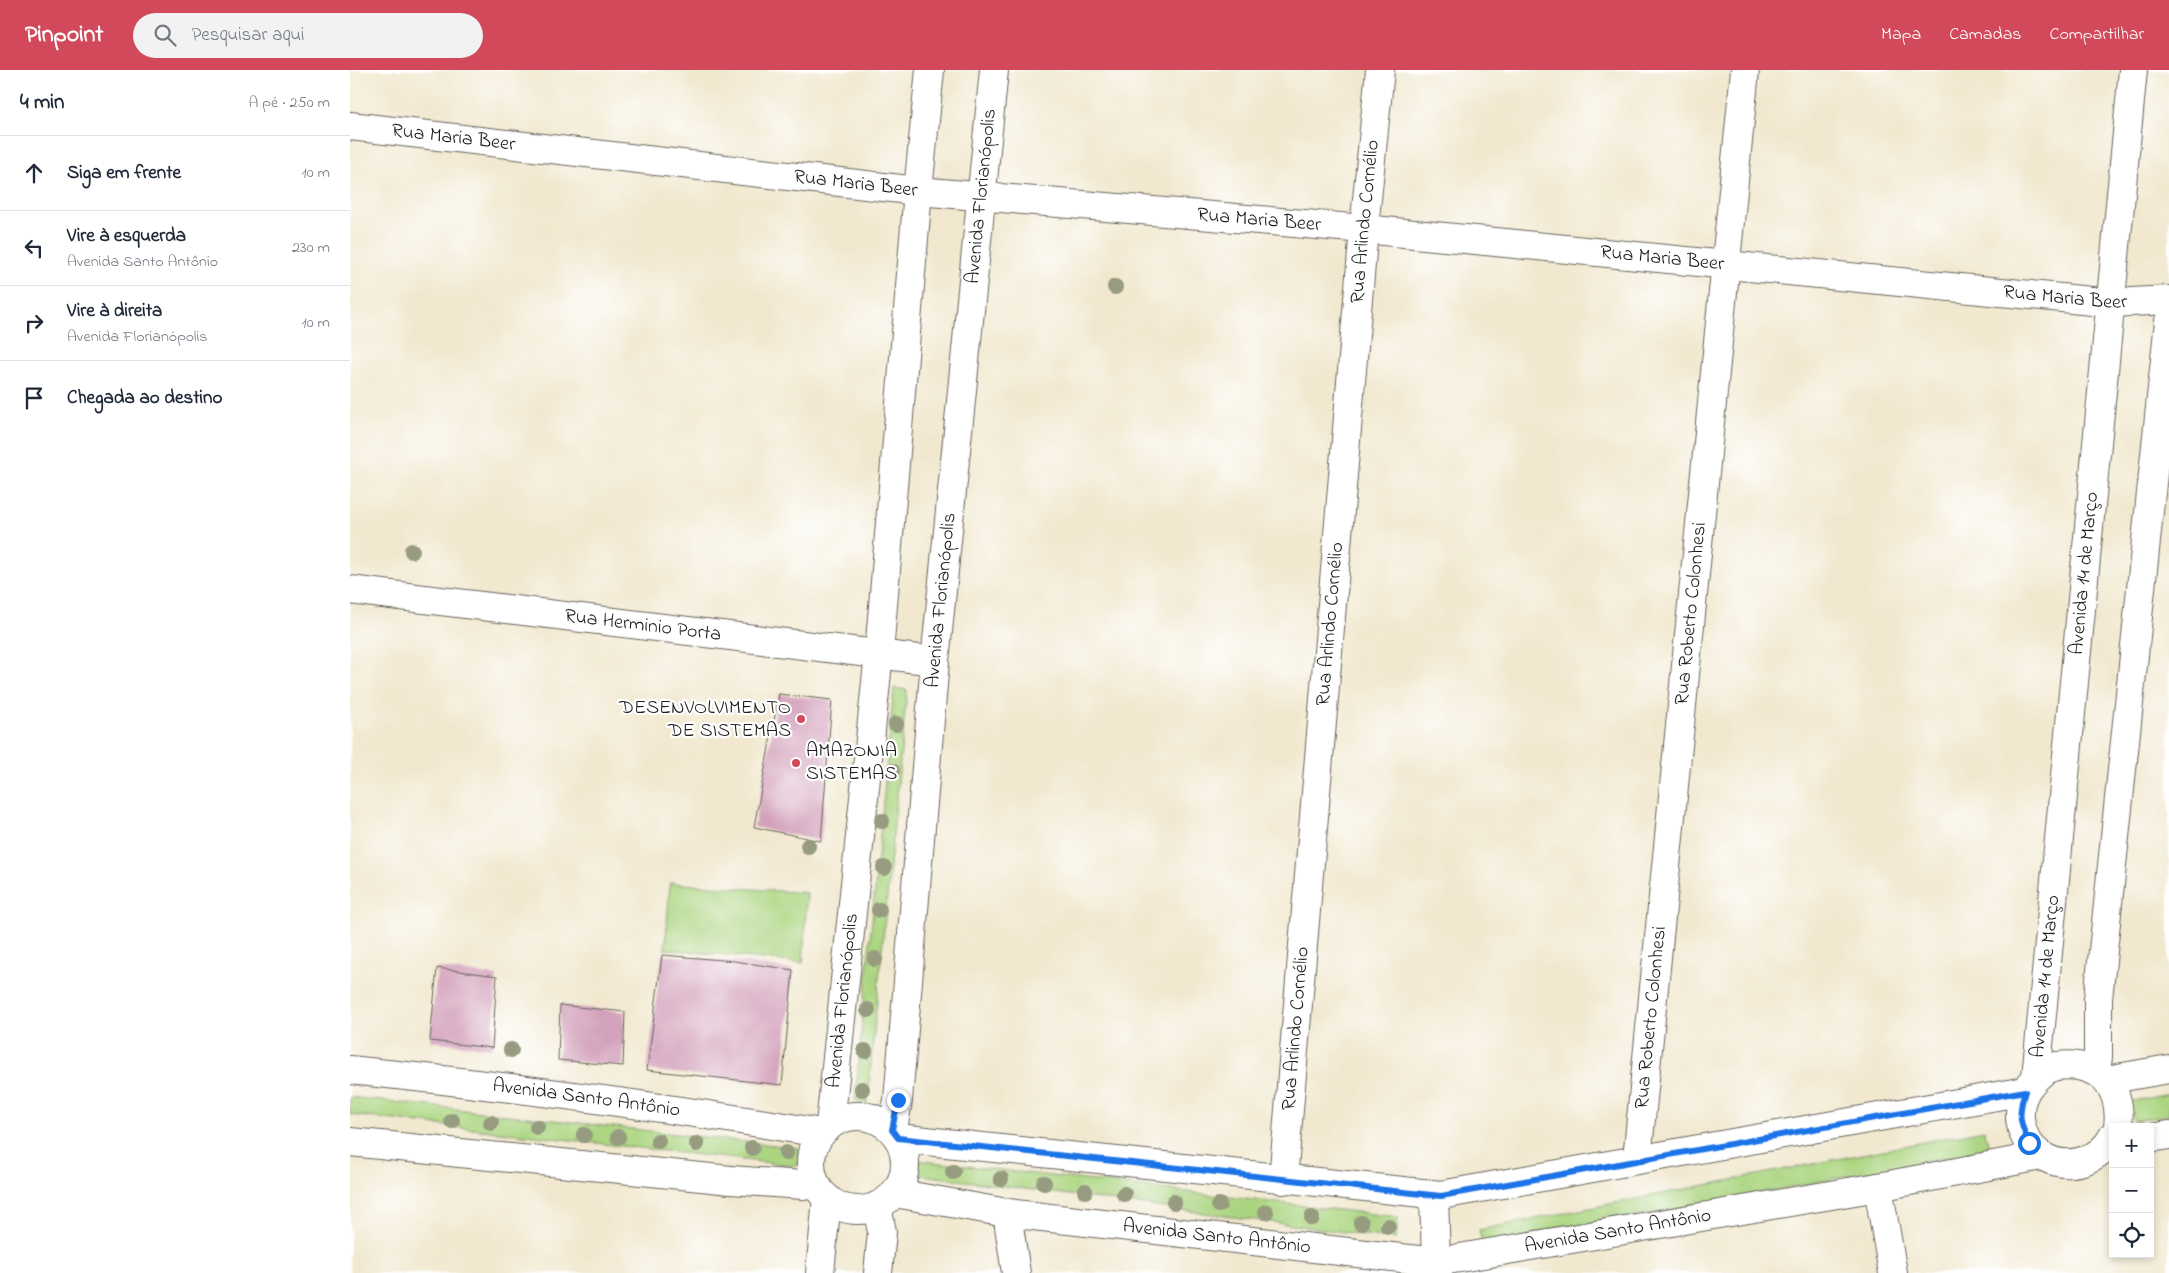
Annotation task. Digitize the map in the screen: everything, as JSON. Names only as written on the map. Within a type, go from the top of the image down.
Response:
[{"type":"street","name":"Avenida Florianópolis","points":[[825,1129],[879,653],[930,70]]},
{"type":"street","name":"Avenida Florianópolis","points":[[895,1134],[935,661],[994,70]]},
{"type":"street","name":"Rua Arlindo Cornélio","points":[[1283,1180],[1364,229],[1380,70]]},
{"type":"street","name":"Rua Roberto Colonhesi","points":[[1637,1159],[1745,70]]},
{"type":"street","name":"Avenida 14 de Março","points":[[2030,1084],[2112,303],[2132,70]]},
{"type":"street","name":"Rua Maria Beer","points":[[350,126],[918,191],[1364,229],[2112,303],[2169,300]]},
{"type":"street","points":[[2115,1123],[2118,1101],[2101,1076],[2098,1057],[2098,999],[2169,321]]},
{"type":"street","name":"Rua Herminio Porta","points":[[350,590],[935,661]]},
{"type":"street","points":[[820,1273],[822,1192],[811,1168],[812,1150],[825,1129],[851,1117],[873,1118],[895,1134],[1283,1180],[1441,1196],[2030,1084],[2054,1066],[2075,1064],[2101,1076],[2169,1068]]},
{"type":"street","name":"Avenida Santo Antônio","points":[[350,1070],[486,1084],[825,1129]]},
{"type":"street","points":[[2030,1084],[2019,1108],[2021,1126],[2029,1143],[2041,1156],[2064,1164],[2087,1160],[2109,1142]]},
{"type":"street","points":[[878,1273],[886,1200],[904,1176],[905,1156],[895,1134]]},
{"type":"street","points":[[2154,1137],[2169,1135]]},
{"type":"street","points":[[350,1142],[731,1180],[822,1192],[842,1207],[860,1210],[886,1200]]},
{"type":"street","name":"Avenida Santo Antônio","points":[[886,1200],[1007,1213],[1437,1268],[2041,1156]]},
{"type":"street","points":[[1878,1187],[1893,1273]]},
{"type":"street","points":[[1434,1195],[1437,1268]]},
{"type":"street","points":[[1007,1213],[1016,1273]]},
{"type":"green space","points":[[894,688],[907,690],[867,1104],[855,1100]]},
{"type":"green space","points":[[670,883],[807,893],[803,963],[665,949]]},
{"type":"green space","points":[[2169,1094],[2169,1115],[2134,1121],[2129,1102]]},
{"type":"green space","points":[[350,1097],[799,1148],[797,1166],[350,1115]]},
{"type":"green space","points":[[1984,1130],[1990,1149],[1483,1246],[1479,1230]]},
{"type":"green space","points":[[916,1160],[1398,1217],[1396,1239],[914,1174]]},
{"type":"building","name":"AMAZONIA SISTEMAS","points":[[779,694],[832,700],[821,841],[754,827]]},
{"type":"building","points":[[662,955],[734,961],[793,970],[782,1085],[647,1070]]},
{"type":"building","points":[[437,968],[497,976],[492,1048],[430,1041]]},
{"type":"building","points":[[560,1005],[625,1012],[623,1066],[558,1060]]},
{"type":"place","name":"DESENVOLVIMENTO DE SISTEMAS","points":[[801,719]]},
{"type":"place","name":"AMAZONIA SISTEMAS","points":[[796,763]]},
{"type":"route","points":[[898,1100],[892,1130],[898,1138],[1441,1196],[1637,1159],[1841,1125],[2025,1091],[2019,1108],[2021,1126],[2029,1143]]}]
